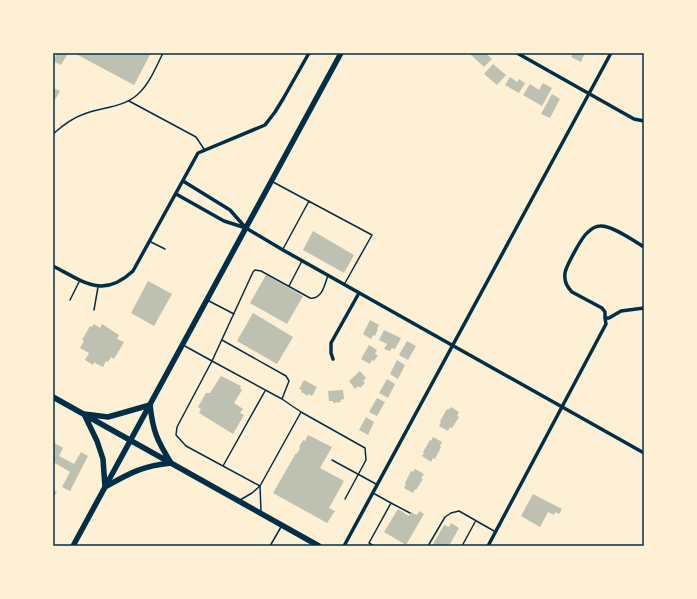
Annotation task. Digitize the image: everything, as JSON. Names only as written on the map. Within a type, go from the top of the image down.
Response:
[{"type":"main road","points":[[73,546],[341,53]]},
{"type":"main road","points":[[53,397],[319,546]]},
{"type":"main road","points":[[84,414],[108,417],[150,405]]},
{"type":"main road","points":[[150,405],[154,432],[171,463]]},
{"type":"main road","points":[[84,414],[97,441],[103,458],[105,487]]},
{"type":"main road","points":[[105,487],[144,467],[171,463]]},
{"type":"street","points":[[53,266],[80,280],[98,287],[117,284],[127,277],[133,271],[198,153],[265,125],[283,99],[309,53]]},
{"type":"street","points":[[517,53],[634,119],[644,121]]},
{"type":"street","points":[[344,546],[611,53]]},
{"type":"street","points":[[183,181],[230,210],[246,228]]},
{"type":"street","points":[[176,194],[224,221],[246,228],[328,276],[644,453]]},
{"type":"street","points":[[488,546],[561,406],[606,324],[602,308],[572,292],[568,288],[565,281],[566,268],[585,234],[591,229],[599,226],[607,227],[644,247]]},
{"type":"street","points":[[333,358],[331,354],[331,343],[359,293]]},
{"type":"street","points":[[605,318],[609,318],[621,311],[644,308]]},
{"type":"lane","points":[[53,134],[65,124],[83,114],[120,105],[137,95],[146,83],[163,53]]},
{"type":"lane","points":[[128,101],[196,137],[205,151]]},
{"type":"lane","points":[[271,181],[372,235],[344,284]]},
{"type":"lane","points":[[283,250],[309,201]]},
{"type":"lane","points":[[149,241],[165,249]]},
{"type":"lane","points":[[289,286],[303,261]]},
{"type":"lane","points":[[260,486],[186,446],[176,436],[177,427],[212,361],[255,270],[261,271],[310,298],[315,299],[319,296],[328,276]]},
{"type":"lane","points":[[70,300],[80,280]]},
{"type":"lane","points":[[94,310],[98,287]]},
{"type":"lane","points":[[206,300],[234,314]]},
{"type":"lane","points":[[222,340],[286,376],[289,381],[282,399]]},
{"type":"lane","points":[[182,345],[282,399],[301,412],[364,448],[366,460],[345,499]]},
{"type":"lane","points":[[223,466],[266,391]]},
{"type":"lane","points":[[239,501],[260,486],[301,412]]},
{"type":"lane","points":[[332,460],[377,484]]},
{"type":"lane","points":[[260,486],[261,513]]},
{"type":"lane","points":[[373,493],[410,513]]},
{"type":"lane","points":[[374,546],[369,543],[391,503]]},
{"type":"lane","points":[[428,546],[444,517],[459,511],[496,532]]},
{"type":"lane","points":[[462,546],[476,521]]},
{"type":"lane","points":[[270,546],[282,525]]},
{"type":"building","points":[[57,53],[68,53],[61,65],[53,61]]},
{"type":"building","points":[[74,53],[151,53],[134,85]]},
{"type":"building","points":[[473,53],[486,53],[492,59],[484,67],[471,55]]},
{"type":"building","points":[[573,53],[585,53],[581,62],[571,57]]},
{"type":"building","points":[[493,64],[506,75],[497,85],[484,74]]},
{"type":"building","points":[[510,77],[517,82],[519,79],[525,83],[519,93],[505,85]]},
{"type":"building","points":[[543,83],[552,88],[542,106],[523,95],[530,84],[539,90]]},
{"type":"building","points":[[53,88],[60,91],[53,103]]},
{"type":"building","points":[[552,94],[560,99],[550,118],[541,114]]},
{"type":"building","points":[[313,231],[354,255],[344,273],[303,250]]},
{"type":"building","points":[[266,275],[303,296],[287,324],[250,303]]},
{"type":"building","points":[[148,281],[172,294],[154,326],[131,313]]},
{"type":"building","points":[[253,313],[293,337],[277,364],[237,341]]},
{"type":"building","points":[[370,320],[379,325],[375,336],[373,335],[371,339],[363,334]]},
{"type":"building","points":[[94,324],[100,328],[102,324],[119,335],[117,339],[124,342],[114,359],[111,357],[108,362],[106,361],[103,367],[95,363],[95,361],[93,365],[85,360],[89,353],[80,348],[84,341],[82,340],[90,326],[92,327]]},
{"type":"building","points":[[384,330],[401,338],[395,349],[392,348],[390,351],[384,349],[387,344],[379,340]]},
{"type":"building","points":[[407,341],[416,346],[408,360],[399,355]]},
{"type":"building","points":[[369,345],[377,350],[375,354],[378,355],[370,364],[361,359]]},
{"type":"building","points":[[397,360],[405,365],[398,379],[390,374]]},
{"type":"building","points":[[360,371],[366,378],[363,381],[365,383],[360,388],[358,386],[355,389],[349,381]]},
{"type":"building","points":[[221,376],[241,386],[240,388],[242,390],[234,403],[243,409],[240,413],[244,415],[233,434],[199,413],[201,409],[198,407],[206,393],[210,393]]},
{"type":"building","points":[[387,379],[395,384],[388,398],[379,393]]},
{"type":"building","points":[[304,380],[317,387],[312,396],[308,394],[308,396],[299,389]]},
{"type":"building","points":[[343,390],[344,399],[340,400],[341,402],[333,403],[333,401],[329,401],[328,391]]},
{"type":"building","points":[[377,398],[385,402],[377,416],[369,412]]},
{"type":"building","points":[[451,407],[459,412],[457,416],[459,417],[452,428],[450,427],[448,431],[439,426],[440,421],[447,409],[448,410]]},
{"type":"building","points":[[366,417],[374,422],[368,435],[359,430]]},
{"type":"building","points":[[308,435],[332,447],[320,468],[344,481],[329,508],[335,511],[327,523],[273,493],[296,453],[297,454],[303,440],[305,441]]},
{"type":"building","points":[[433,437],[442,442],[435,459],[433,458],[431,462],[422,456]]},
{"type":"building","points":[[53,442],[63,448],[59,456],[74,464],[81,452],[88,456],[70,491],[62,487],[70,472],[55,463],[53,468]]},
{"type":"building","points":[[415,469],[424,474],[421,478],[423,479],[413,493],[404,488],[411,471],[413,472]]},
{"type":"building","points":[[53,490],[57,492],[53,498]]},
{"type":"building","points":[[533,494],[562,509],[559,514],[555,512],[554,515],[548,512],[540,527],[521,516]]},
{"type":"building","points":[[398,509],[409,516],[411,512],[417,515],[419,511],[424,514],[406,545],[384,532]]},
{"type":"building","points":[[451,523],[459,528],[449,546],[432,546],[444,525],[449,527]]}]
